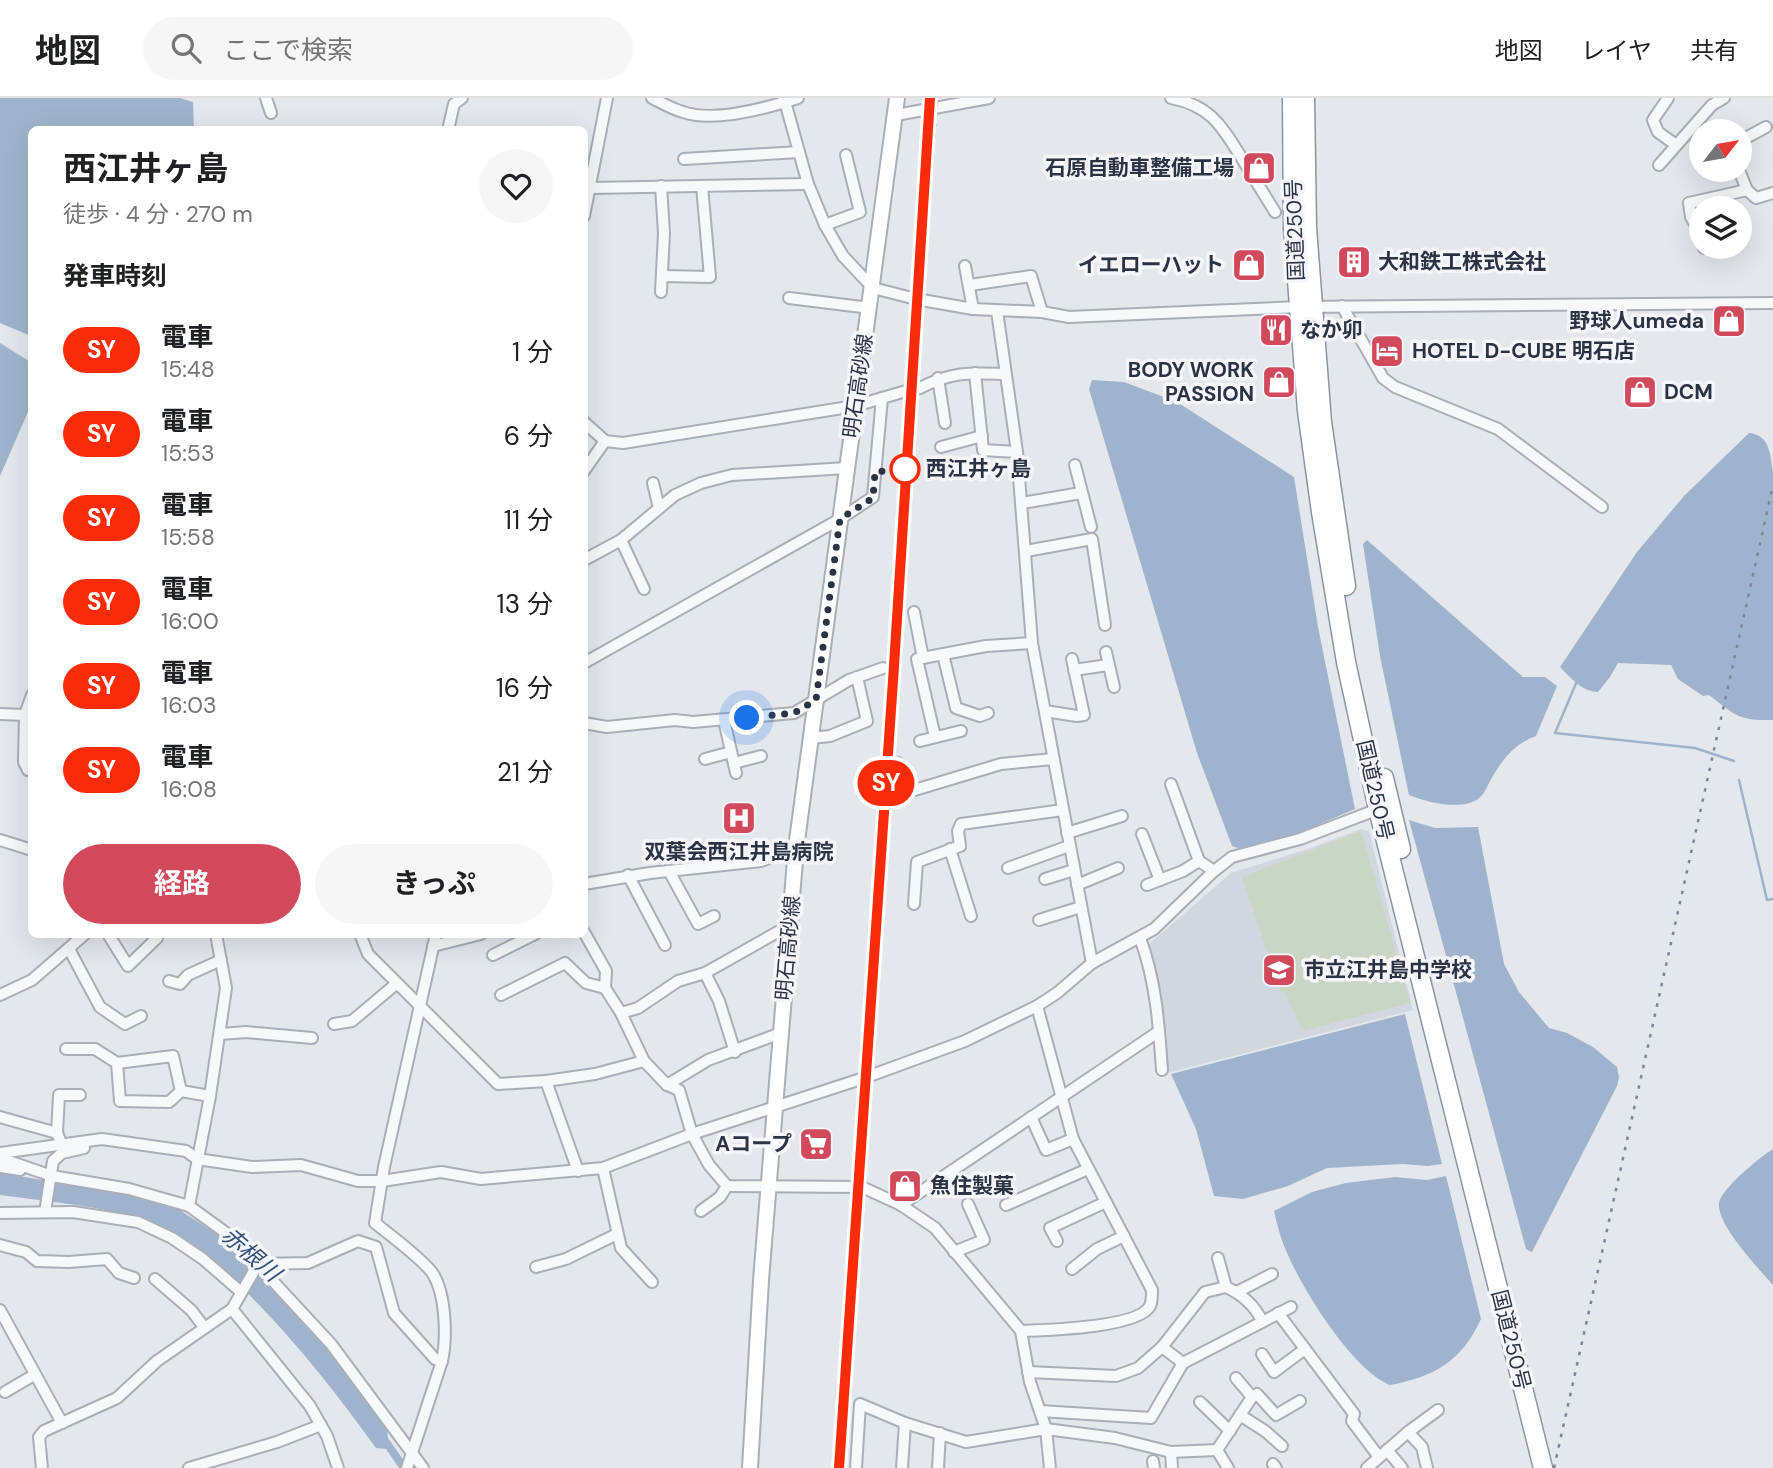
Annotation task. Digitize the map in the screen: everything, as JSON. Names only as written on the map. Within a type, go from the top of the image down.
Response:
[{"type":"highway","name":"国道250号","points":[[1293,98],[1293,228],[1306,307]]},
{"type":"highway","name":"国道250号","points":[[1305,98],[1307,411],[1346,662],[1555,1468]]},
{"type":"highway","name":"国道250号","points":[[1384,807],[1543,1468]]},
{"type":"main road","name":"明石高砂線","points":[[750,1468],[761,1280],[796,848],[897,98]]},
{"type":"street","points":[[266,98],[271,113]]},
{"type":"street","points":[[450,126],[454,104],[462,98]]},
{"type":"street","points":[[588,200],[607,98]]},
{"type":"street","points":[[652,98],[685,113],[720,116],[765,108],[798,98]]},
{"type":"street","points":[[896,115],[963,100],[989,98]]},
{"type":"street","points":[[1171,98],[1188,102],[1214,117],[1225,130],[1275,212]]},
{"type":"street","points":[[1668,98],[1653,120],[1658,132],[1676,145]]},
{"type":"street","points":[[1659,164],[1712,104],[1724,98]]},
{"type":"street","points":[[785,100],[808,184],[825,225],[843,256],[873,288],[921,300],[973,309],[1042,312],[1069,317],[1342,306],[1773,303]]},
{"type":"street","points":[[1752,135],[1766,127]]},
{"type":"street","points":[[684,159],[799,152]]},
{"type":"street","points":[[825,225],[860,212],[846,155]]},
{"type":"street","points":[[1744,182],[1747,190],[1756,198],[1773,193]]},
{"type":"street","points":[[591,188],[808,184]]},
{"type":"street","points":[[661,292],[662,186]]},
{"type":"street","points":[[663,276],[710,277],[702,186]]},
{"type":"street","points":[[1720,196],[1747,190]]},
{"type":"street","points":[[965,266],[973,309]]},
{"type":"street","points":[[970,285],[1031,276],[1042,312]]},
{"type":"street","points":[[789,298],[870,308]]},
{"type":"street","points":[[1342,306],[1383,378],[1395,387],[1498,429],[1602,507]]},
{"type":"street","points":[[997,311],[1017,452],[1032,643],[1091,963]]},
{"type":"street","points":[[920,388],[938,378],[968,372],[1005,374]]},
{"type":"street","points":[[975,373],[983,450],[1017,452]]},
{"type":"street","points":[[938,378],[945,423]]},
{"type":"street","points":[[588,426],[605,441],[623,443],[855,406],[906,391]]},
{"type":"street","points":[[588,661],[873,498],[882,398]]},
{"type":"street","points":[[941,447],[982,436]]},
{"type":"street","points":[[588,465],[605,441]]},
{"type":"street","points":[[1075,465],[1091,527]]},
{"type":"street","points":[[588,558],[621,540],[675,495],[701,483],[732,475],[847,468]]},
{"type":"street","points":[[653,483],[659,508]]},
{"type":"street","points":[[1022,503],[1081,493]]},
{"type":"street","points":[[1026,551],[1093,539],[1105,625]]},
{"type":"street","points":[[621,540],[644,589]]},
{"type":"street","points":[[915,612],[923,658]]},
{"type":"street","points":[[935,737],[917,659],[985,646],[1032,643]]},
{"type":"street","points":[[1106,652],[1114,687]]},
{"type":"street","points":[[943,654],[956,708],[980,716],[988,713]]},
{"type":"street","points":[[1045,711],[1084,715],[1073,665],[1108,664]]},
{"type":"street","points":[[588,724],[607,727],[794,713],[857,677],[883,668]]},
{"type":"street","points":[[811,738],[830,736],[867,721],[857,677]]},
{"type":"street","points":[[0,714],[28,706]]},
{"type":"street","points":[[28,717],[24,762],[28,770]]},
{"type":"street","points":[[724,720],[734,763]]},
{"type":"street","points":[[920,741],[961,731]]},
{"type":"street","points":[[705,759],[734,763],[761,756]]},
{"type":"street","points":[[898,763],[898,785],[908,792],[1002,764],[1053,758]]},
{"type":"street","points":[[1171,783],[1199,861],[1214,871]]},
{"type":"street","points":[[0,1156],[102,1139],[186,1152],[197,1159],[252,1167],[301,1165],[358,1181],[382,1181],[441,1172],[481,1179],[603,1168],[965,1041],[1037,1006],[1057,993],[1091,963],[1154,929],[1231,858],[1300,839],[1384,807]]},
{"type":"street","points":[[914,904],[917,862],[960,846],[958,831],[961,824],[1063,810]]},
{"type":"street","points":[[1067,833],[1122,816]]},
{"type":"street","points":[[1142,834],[1160,880]]},
{"type":"street","points":[[0,840],[28,849]]},
{"type":"street","points":[[1008,868],[1069,846]]},
{"type":"street","points":[[588,883],[628,876],[761,861],[796,848]]},
{"type":"street","points":[[950,849],[971,916]]},
{"type":"street","points":[[1147,885],[1183,871],[1199,861]]},
{"type":"street","points":[[1077,885],[1118,868]]},
{"type":"street","points":[[1045,879],[1074,870]]},
{"type":"street","points":[[669,871],[698,924],[714,916]]},
{"type":"street","points":[[628,876],[665,945]]},
{"type":"street","points":[[1040,920],[1081,907]]},
{"type":"street","points":[[621,1013],[639,1007],[678,981],[705,973],[790,925]]},
{"type":"street","points":[[0,995],[32,979],[81,938]]},
{"type":"street","points":[[110,938],[128,967],[157,938]]},
{"type":"street","points":[[189,1206],[210,1096],[226,988],[217,938]]},
{"type":"street","points":[[362,938],[368,954],[396,984],[498,1084],[595,1074],[644,1061]]},
{"type":"street","points":[[493,955],[527,938]]},
{"type":"street","points":[[588,938],[607,971],[605,988],[621,1013],[644,1061],[667,1085],[679,1090],[692,1135],[709,1164],[727,1186],[862,1187],[901,1205],[935,1228],[1021,1332],[1028,1372],[1046,1429],[1050,1468]]},
{"type":"street","points":[[1140,938],[1157,996],[1162,1070]]},
{"type":"street","points":[[407,1468],[446,1344],[440,1291],[432,1273],[375,1223],[434,940]]},
{"type":"street","points":[[69,949],[100,1007],[125,1024],[141,1016]]},
{"type":"street","points":[[169,981],[180,984],[188,975],[221,960]]},
{"type":"street","points":[[501,995],[565,963],[586,983],[605,988]]},
{"type":"street","points":[[705,973],[719,1001],[736,1052]]},
{"type":"street","points":[[334,1024],[352,1021],[396,984]]},
{"type":"street","points":[[1021,1332],[1105,1325],[1141,1314],[1150,1306],[1152,1290],[1073,1139],[1037,1006]]},
{"type":"street","points":[[220,1034],[246,1032],[312,1038]]},
{"type":"street","points":[[901,1205],[1158,1032]]},
{"type":"street","points":[[667,1085],[708,1060],[736,1052],[781,1033]]},
{"type":"street","points":[[66,1049],[95,1049],[117,1063],[173,1056],[181,1091]]},
{"type":"street","points":[[117,1063],[120,1101],[169,1102],[181,1091]]},
{"type":"street","points":[[547,1081],[578,1171]]},
{"type":"street","points":[[181,1091],[210,1096]]},
{"type":"street","points":[[62,1145],[57,1133],[59,1095],[80,1095]]},
{"type":"street","points":[[0,1117],[57,1133]]},
{"type":"street","points":[[1031,1118],[1046,1150],[1073,1139]]},
{"type":"street","points":[[45,1212],[52,1161],[62,1153],[91,1147],[102,1139]]},
{"type":"street","points":[[0,1156],[48,1175]]},
{"type":"street","points":[[0,1167],[129,1189],[189,1206],[233,1238],[331,1344],[423,1468]]},
{"type":"street","points":[[603,1168],[621,1248],[652,1282]]},
{"type":"street","points":[[1006,1205],[1088,1169]]},
{"type":"street","points":[[701,1211],[720,1197],[727,1186]]},
{"type":"street","points":[[1057,1241],[1050,1228],[1106,1202]]},
{"type":"street","points":[[954,1252],[984,1240],[968,1204]]},
{"type":"street","points":[[0,1213],[73,1212],[138,1222],[172,1238],[193,1252],[241,1292]]},
{"type":"street","points":[[536,1267],[566,1259],[617,1234]]},
{"type":"street","points":[[1072,1269],[1097,1249],[1124,1236]]},
{"type":"street","points":[[258,1264],[308,1263],[358,1241],[376,1247],[394,1313],[435,1359],[442,1361]]},
{"type":"street","points":[[0,1245],[26,1252],[37,1261],[107,1259],[119,1273],[134,1278]]},
{"type":"street","points":[[1217,1258],[1226,1287]]},
{"type":"street","points":[[42,1468],[39,1437],[44,1431],[117,1398],[157,1361],[232,1309],[258,1264]]},
{"type":"street","points":[[1237,1292],[1272,1274]]},
{"type":"street","points":[[155,1279],[191,1310],[204,1327]]},
{"type":"street","points":[[1028,1372],[1116,1376],[1138,1368],[1162,1347],[1205,1292],[1226,1287],[1237,1292],[1258,1312],[1262,1321]]},
{"type":"street","points":[[1040,1411],[1151,1418],[1183,1363],[1291,1307]]},
{"type":"street","points":[[232,1309],[310,1406],[327,1436],[338,1468]]},
{"type":"street","points":[[0,1310],[62,1423]]},
{"type":"street","points":[[1278,1313],[1354,1414],[1352,1421],[1402,1468]]},
{"type":"street","points":[[1162,1347],[1183,1363]]},
{"type":"street","points":[[1262,1354],[1275,1372],[1305,1349]]},
{"type":"street","points":[[5,1392],[34,1375]]},
{"type":"street","points":[[1236,1378],[1252,1397]]},
{"type":"street","points":[[1217,1450],[1252,1397],[1258,1394],[1276,1415],[1300,1401]]},
{"type":"street","points":[[1200,1402],[1230,1431]]},
{"type":"street","points":[[856,1468],[860,1404],[905,1423],[966,1442],[1046,1429],[1115,1438],[1171,1452],[1217,1450]]},
{"type":"street","points":[[1367,1468],[1438,1410]]},
{"type":"street","points":[[1240,1415],[1282,1446]]},
{"type":"street","points":[[902,1468],[905,1423]]},
{"type":"street","points":[[189,1468],[277,1442],[321,1425]]},
{"type":"street","points":[[1408,1432],[1422,1447],[1427,1468]]},
{"type":"street","points":[[938,1468],[940,1433]]},
{"type":"street","points":[[1217,1450],[1228,1468]]},
{"type":"street","points":[[1171,1452],[1172,1468]]},
{"type":"shaded area","name":"市立江井島中学校","points":[[1361,829],[1369,831],[1413,1010],[1167,1073],[1161,995],[1149,944],[1231,873]]},
{"type":"green space","points":[[1358,832],[1362,833],[1410,1003],[1302,1031],[1285,992],[1281,992],[1242,877]]},
{"type":"water","points":[[0,98],[180,98],[193,102],[194,126],[28,126],[28,335],[0,323]]},
{"type":"water","points":[[0,343],[28,360],[28,412],[0,476]]},
{"type":"water","points":[[1092,380],[1124,382],[1177,402],[1294,477],[1318,627],[1355,809],[1294,835],[1241,849],[1232,846],[1197,753],[1089,389]]},
{"type":"water","points":[[1749,433],[1765,441],[1773,471],[1773,720],[1744,718],[1738,715],[1709,695],[1703,696],[1678,679],[1671,665],[1618,663],[1598,692],[1582,687],[1560,667],[1637,552],[1684,496]]},
{"type":"water","points":[[1367,540],[1523,677],[1545,677],[1557,686],[1536,736],[1509,754],[1482,795],[1471,803],[1443,804],[1409,795],[1380,656],[1363,544]]},
{"type":"water","points":[[1409,820],[1435,828],[1478,827],[1504,964],[1519,992],[1549,1028],[1567,1033],[1593,1047],[1617,1067],[1617,1086],[1532,1252],[1526,1249]]},
{"type":"water","points":[[1405,1014],[1442,1164],[1327,1168],[1288,1186],[1243,1199],[1214,1196],[1196,1129],[1171,1074]]},
{"type":"water","points":[[1773,1149],[1773,1285],[1731,1234],[1720,1212],[1719,1203],[1734,1182]]},
{"type":"water","points":[[0,1173],[152,1198],[178,1209],[223,1238],[273,1287],[333,1354],[387,1429],[388,1438],[409,1468],[399,1468],[386,1449],[376,1448],[328,1384],[276,1323],[224,1270],[190,1242],[154,1223],[112,1211],[0,1195]]},
{"type":"water","points":[[1446,1176],[1481,1319],[1465,1346],[1445,1365],[1420,1377],[1390,1385],[1360,1363],[1315,1304],[1292,1264],[1274,1211],[1312,1192],[1346,1183],[1395,1177],[1427,1180]]},
{"type":"waterway","points":[[1577,681],[1555,733],[1695,748],[1734,761]]},
{"type":"waterway","points":[[1739,780],[1767,900],[1773,899]]},
{"type":"railway","points":[[842,1468],[937,98]]},
{"type":"railway","points":[[1554,1468],[1773,485]]},
{"type":"train","name":"SY","points":[[839,1468],[930,98]]},
{"type":"place","name":"石原自動車整備工場","points":[[1259,168]]},
{"type":"place","name":"大和鉄工株式会社","points":[[1354,262]]},
{"type":"place","name":"イエローハット","points":[[1249,265]]},
{"type":"place","name":"野球人umeda","points":[[1729,321]]},
{"type":"place","name":"なか卯","points":[[1276,330]]},
{"type":"place","name":"HOTEL D-CUBE 明石店","points":[[1387,351]]},
{"type":"place","name":"BODY WORK PASSION","points":[[1279,382]]},
{"type":"place","name":"DCM","points":[[1640,392]]},
{"type":"place","name":"西江井ヶ島","points":[[905,469]]},
{"type":"place","name":"双葉会西江井島病院","points":[[739,818]]},
{"type":"place","name":"市立江井島中学校","points":[[1279,970]]},
{"type":"place","name":"Aコープ","points":[[816,1144]]},
{"type":"place","name":"魚住製菓","points":[[905,1186]]},
{"type":"route","points":[[747,718],[794,713],[816,700],[840,519],[873,498],[875,472],[905,469]]},
{"type":"water label","name":"赤根川","points":[[251,1254]]}]
